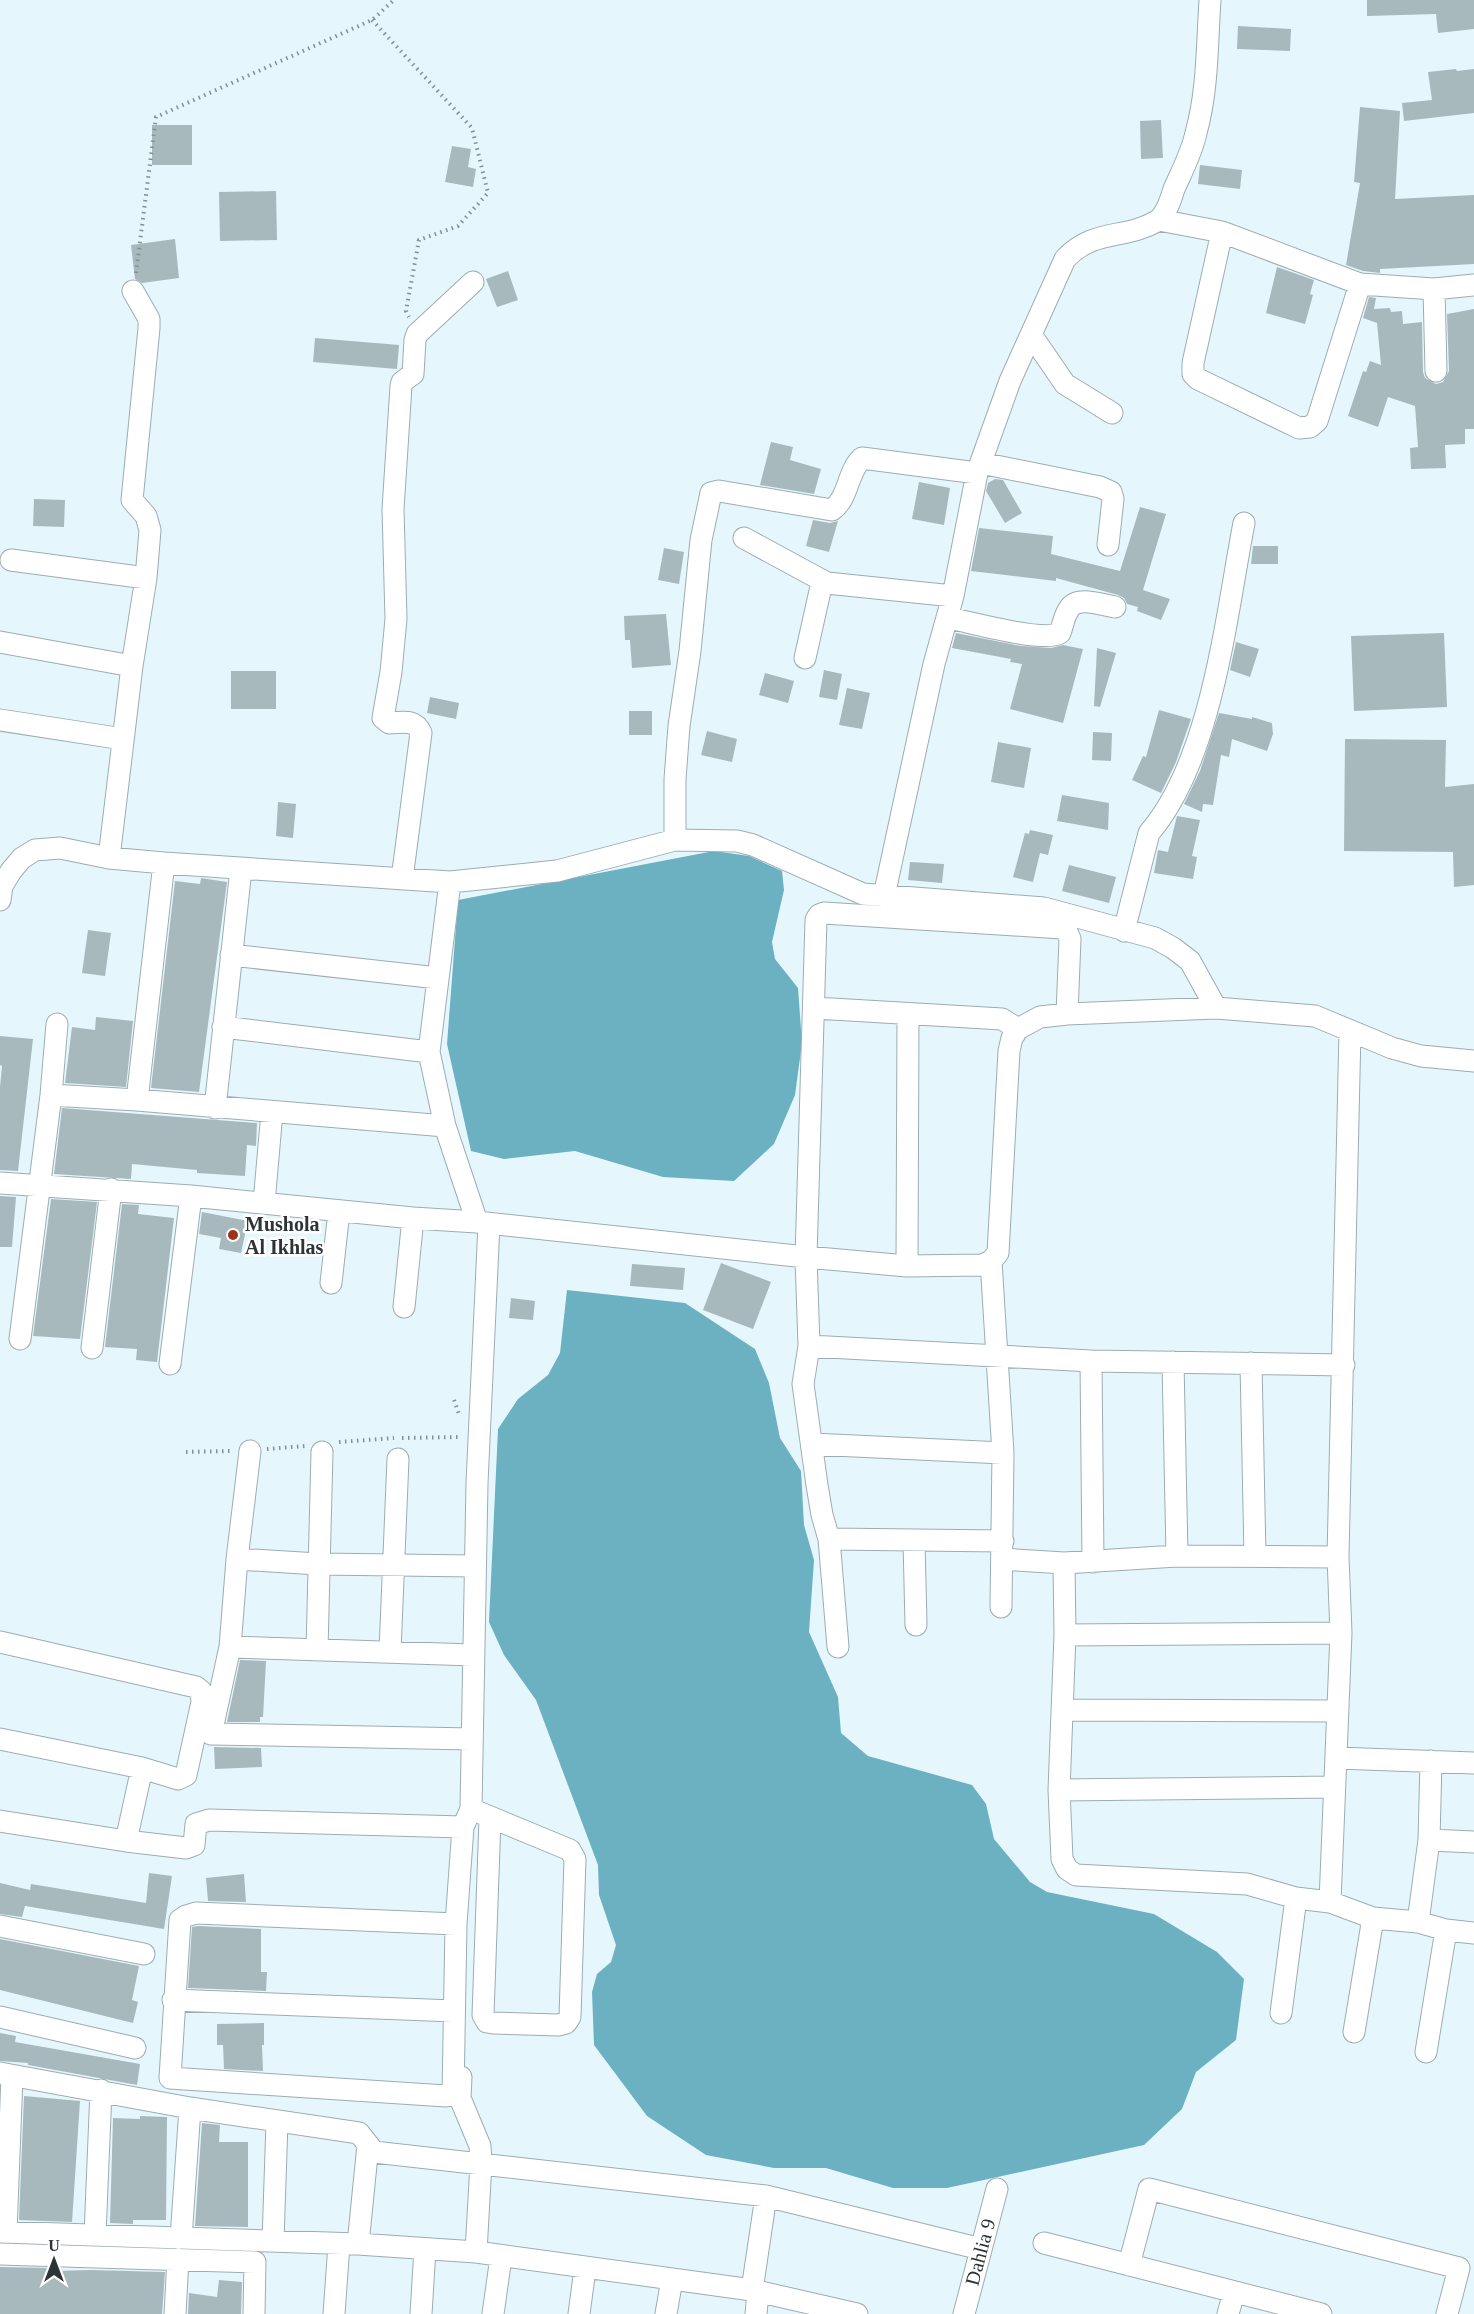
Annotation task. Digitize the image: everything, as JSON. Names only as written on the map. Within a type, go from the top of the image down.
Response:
[{"type":"street","points":[[1159,220],[1167,208],[1196,136],[1204,90],[1210,0]]},
{"type":"street","points":[[884,896],[934,664],[953,596],[979,468],[1010,381],[1065,259],[1072,251],[1095,238],[1137,229],[1159,220],[1222,232],[1360,284],[1434,289],[1474,285]]},
{"type":"street","points":[[1222,232],[1193,363],[1193,374],[1198,379],[1299,428],[1310,427],[1317,421],[1360,284]]},
{"type":"street","points":[[402,879],[421,733],[419,727],[412,722],[389,723],[383,718],[391,672],[396,619],[393,508],[401,386],[402,382],[413,374],[417,334],[473,282]]},
{"type":"street","points":[[1434,289],[1436,371]]},
{"type":"street","points":[[109,858],[132,666],[146,578],[150,530],[148,521],[132,500],[149,319],[133,291]]},
{"type":"street","points":[[1032,336],[1065,384],[1112,413]]},
{"type":"street","points":[[675,840],[675,779],[679,726],[690,651],[701,540],[711,493],[719,491],[832,510],[840,505],[856,464],[862,458],[979,468],[1100,487],[1110,492],[1113,499],[1108,545]]},
{"type":"street","points":[[1124,930],[1149,833],[1174,795],[1204,722],[1213,689],[1244,523]]},
{"type":"street","points":[[744,538],[827,583],[953,596]]},
{"type":"street","points":[[11,560],[146,578]]},
{"type":"street","points":[[805,658],[820,591],[827,583]]},
{"type":"street","points":[[948,618],[1053,637],[1060,633],[1070,607],[1074,603],[1115,607]]},
{"type":"street","points":[[0,642],[132,666]]},
{"type":"street","points":[[0,720],[123,739]]},
{"type":"street","points":[[0,900],[2,886],[11,871],[22,858],[35,850],[60,848],[109,858],[164,863],[450,882],[557,871],[675,840],[737,841],[753,845],[863,894],[1044,908],[1155,938],[1190,961],[1216,1008]]},
{"type":"street","points":[[137,1100],[164,863]]},
{"type":"street","points":[[215,1108],[241,869]]},
{"type":"street","points":[[450,882],[429,1052],[445,1126],[483,1223],[472,1739],[467,1818],[456,1924],[453,2094],[446,2096],[173,2079],[169,2075],[180,1920],[186,1916],[196,1913],[456,1924]]},
{"type":"street","points":[[838,1647],[830,1539],[822,1515],[804,1404],[803,1384],[809,1346],[806,1257],[816,920],[824,913],[1062,928],[1070,939],[1067,1014]]},
{"type":"street","points":[[231,955],[438,978]]},
{"type":"street","points":[[815,1008],[1002,1020],[1018,1029]]},
{"type":"street","points":[[0,1183],[191,1196],[907,1266],[982,1265],[991,1261],[998,1253],[1009,1051],[1012,1038],[1018,1029],[1040,1017],[1216,1008],[1315,1016],[1392,1048],[1421,1056],[1474,1061]]},
{"type":"street","points":[[907,1266],[908,1015]]},
{"type":"street","points":[[20,1340],[51,1095],[57,1024]]},
{"type":"street","points":[[223,1027],[429,1052]]},
{"type":"street","points":[[1330,1902],[1341,1633],[1338,1557],[1350,1031]]},
{"type":"street","points":[[51,1095],[445,1126]]},
{"type":"street","points":[[264,1203],[272,1112]]},
{"type":"street","points":[[92,1348],[111,1189]]},
{"type":"street","points":[[170,1364],[191,1196]]},
{"type":"street","points":[[331,1283],[339,1211]]},
{"type":"street","points":[[404,1306],[413,1218]]},
{"type":"street","points":[[991,1261],[1003,1453],[1001,1607]]},
{"type":"street","points":[[809,1346],[1091,1361],[1344,1365]]},
{"type":"street","points":[[1091,1361],[1093,1562]]},
{"type":"street","points":[[1173,1362],[1177,1556]]},
{"type":"street","points":[[1251,1363],[1255,1556]]},
{"type":"street","points":[[812,1444],[1003,1453]]},
{"type":"street","points":[[317,1650],[318,1564],[326,1446]]},
{"type":"street","points":[[250,1451],[237,1559],[230,1647],[211,1734],[472,1739]]},
{"type":"street","points":[[390,1651],[398,1459]]},
{"type":"street","points":[[830,1539],[914,1541],[1002,1550],[1064,1563],[1177,1556],[1338,1557]]},
{"type":"street","points":[[914,1541],[916,1625]]},
{"type":"street","points":[[237,1559],[318,1564],[475,1566]]},
{"type":"street","points":[[1064,1563],[1065,1635],[1059,1790],[1062,1859],[1067,1869],[1076,1875],[1247,1884],[1296,1898],[1330,1902],[1373,1918],[1418,1922],[1446,1930],[1474,1933]]},
{"type":"street","points":[[1065,1635],[1341,1633]]},
{"type":"street","points":[[0,1642],[196,1687],[201,1691],[202,1702],[186,1774],[178,1779],[142,1768],[0,1739]]},
{"type":"street","points":[[230,1647],[473,1655]]},
{"type":"street","points":[[1063,1710],[1337,1711]]},
{"type":"street","points":[[1337,1758],[1474,1763]]},
{"type":"street","points":[[1418,1922],[1429,1840],[1431,1761]]},
{"type":"street","points":[[126,1841],[142,1768]]},
{"type":"street","points":[[1059,1790],[1333,1787]]},
{"type":"street","points":[[0,1821],[186,1848],[194,1845],[196,1824],[209,1820],[467,1818],[490,1819],[510,1825],[570,1850],[575,1859],[570,2017],[566,2024],[493,2024],[487,2022],[483,2015],[490,1819]]},
{"type":"street","points":[[1429,1840],[1474,1842]]},
{"type":"street","points":[[463,1849],[468,1878],[460,2098],[480,2146],[476,2252]]},
{"type":"street","points":[[1281,2013],[1296,1898]]},
{"type":"street","points":[[1354,2032],[1373,1918]]},
{"type":"street","points":[[0,1926],[144,1954]]},
{"type":"street","points":[[1426,2052],[1446,1930]]},
{"type":"street","points":[[173,2000],[454,2011]]},
{"type":"street","points":[[0,2017],[135,2048]]},
{"type":"street","points":[[857,2314],[760,2293],[476,2252],[349,2244],[3,2232],[6,2074],[190,2108],[359,2133],[374,2152],[766,2196],[981,2249]]},
{"type":"street","points":[[95,2235],[101,2090]]},
{"type":"street","points":[[181,2238],[190,2108]]},
{"type":"street","points":[[273,2241],[277,2122]]},
{"type":"street","points":[[334,2314],[368,2145]]},
{"type":"street","name":"Dahlia 9","points":[[964,2314],[997,2189]]},
{"type":"street","points":[[1129,2265],[1149,2189],[1459,2268],[1447,2314]]},
{"type":"street","points":[[756,2314],[760,2293],[766,2196]]},
{"type":"street","points":[[1044,2243],[1321,2314]]},
{"type":"street","points":[[421,2314],[425,2249]]},
{"type":"street","points":[[0,2254],[255,2262],[254,2314]]},
{"type":"street","points":[[493,2314],[501,2257]]},
{"type":"street","points":[[175,2314],[178,2259]]},
{"type":"street","points":[[579,2314],[585,2268]]},
{"type":"street","points":[[666,2314],[672,2279]]},
{"type":"street","points":[[1228,2314],[1234,2292]]},
{"type":"street","points":[[760,2293],[783,2314]]},
{"type":"path","points":[[133,291],[156,117],[372,20],[394,0]]},
{"type":"path","points":[[372,20],[472,128],[488,193],[458,226],[419,240],[406,311],[417,334]]},
{"type":"path","points":[[454,1400],[460,1418]]},
{"type":"path","points":[[186,1452],[326,1446],[382,1438],[466,1436]]},
{"type":"water","points":[[714,851],[749,856],[782,871],[784,890],[772,942],[775,959],[798,988],[802,1043],[795,1095],[774,1144],[734,1181],[663,1177],[575,1151],[504,1159],[471,1151],[447,1044],[458,900]]},
{"type":"water","points":[[567,1290],[685,1303],[755,1349],[769,1383],[780,1438],[801,1471],[804,1525],[814,1560],[809,1632],[838,1697],[841,1733],[868,1756],[972,1785],[986,1804],[994,1839],[1030,1882],[1047,1892],[1154,1914],[1217,1952],[1244,1979],[1236,2040],[1196,2072],[1182,2109],[1144,2145],[947,2188],[893,2188],[826,2168],[774,2168],[706,2155],[647,2116],[594,2045],[592,1992],[597,1974],[611,1962],[616,1945],[599,1895],[598,1865],[536,1700],[504,1655],[489,1622],[498,1429],[518,1399],[548,1375],[560,1353]]},
{"type":"building","points":[[1367,0],[1474,0],[1474,29],[1438,33],[1436,14],[1367,16]]},
{"type":"building","points":[[1238,26],[1291,29],[1290,51],[1237,49]]},
{"type":"building","points":[[1456,69],[1457,71],[1474,69],[1474,113],[1404,121],[1402,103],[1432,100],[1428,72]]},
{"type":"building","points":[[1360,107],[1400,111],[1395,199],[1474,195],[1474,264],[1380,269],[1380,273],[1363,271],[1346,265],[1360,183],[1354,182]]},
{"type":"building","points":[[1161,120],[1163,158],[1141,159],[1140,121]]},
{"type":"building","points":[[152,125],[192,125],[192,165],[152,165]]},
{"type":"building","points":[[452,146],[471,149],[468,167],[476,169],[473,187],[445,182]]},
{"type":"building","points":[[1200,165],[1242,170],[1240,189],[1198,184]]},
{"type":"building","points":[[276,191],[277,240],[220,241],[219,192]]},
{"type":"building","points":[[175,239],[179,278],[142,283],[135,279],[131,245]]},
{"type":"building","points":[[1277,267],[1314,280],[1310,294],[1313,295],[1305,324],[1266,313]]},
{"type":"building","points":[[508,271],[518,300],[497,307],[486,279]]},
{"type":"building","points":[[1369,297],[1376,298],[1374,309],[1390,308],[1391,312],[1402,311],[1403,324],[1422,322],[1423,372],[1425,378],[1436,384],[1443,382],[1449,371],[1447,314],[1474,309],[1474,429],[1465,429],[1465,444],[1445,445],[1446,468],[1411,469],[1410,448],[1418,447],[1415,406],[1388,397],[1378,427],[1348,416],[1363,371],[1366,372],[1370,361],[1381,365],[1377,323],[1363,318]]},
{"type":"building","points":[[315,338],[399,345],[397,369],[313,362]]},
{"type":"building","points":[[771,442],[793,447],[790,460],[821,469],[814,494],[760,485]]},
{"type":"building","points":[[995,479],[1003,480],[1022,513],[1005,523],[986,491],[988,483]]},
{"type":"building","points":[[919,482],[950,488],[944,525],[912,519]]},
{"type":"building","points":[[34,499],[65,500],[64,527],[33,526]]},
{"type":"building","points":[[1140,507],[1166,514],[1143,590],[1170,599],[1161,620],[1137,611],[1138,607],[1127,604],[1124,598],[1118,595],[1056,578],[1056,581],[971,571],[979,528],[1053,536],[1051,554],[1120,571]]},
{"type":"building","points":[[813,520],[830,523],[838,521],[829,552],[806,546]]},
{"type":"building","points":[[1253,546],[1278,546],[1278,564],[1251,564]]},
{"type":"building","points":[[664,548],[684,552],[679,584],[658,580]]},
{"type":"building","points":[[666,614],[671,665],[632,668],[630,640],[625,640],[624,616]]},
{"type":"building","points":[[956,633],[1021,646],[1051,648],[1063,645],[1083,649],[1063,723],[1010,709],[1022,664],[1010,662],[1011,659],[952,648]]},
{"type":"building","points":[[1444,633],[1447,707],[1354,711],[1351,636]]},
{"type":"building","points":[[1236,642],[1259,649],[1250,677],[1230,670]]},
{"type":"building","points":[[1097,648],[1116,653],[1100,707],[1094,706]]},
{"type":"building","points":[[824,670],[842,674],[837,700],[819,697]]},
{"type":"building","points":[[231,671],[276,671],[276,709],[231,709]]},
{"type":"building","points":[[765,673],[794,681],[788,703],[759,695]]},
{"type":"building","points":[[847,688],[870,693],[862,729],[839,725]]},
{"type":"building","points":[[430,697],[459,703],[456,719],[427,713]]},
{"type":"building","points":[[1159,710],[1191,719],[1176,762],[1161,793],[1132,780],[1143,756],[1146,757]]},
{"type":"building","points":[[629,711],[652,711],[652,735],[629,735]]},
{"type":"building","points":[[1219,713],[1252,719],[1252,717],[1272,723],[1273,734],[1267,751],[1232,739],[1229,757],[1221,755],[1213,805],[1203,804],[1202,812],[1184,804],[1200,771]]},
{"type":"building","points":[[707,731],[737,739],[732,762],[701,755]]},
{"type":"building","points":[[1093,732],[1112,733],[1111,761],[1092,760]]},
{"type":"building","points":[[1345,739],[1446,740],[1445,787],[1474,784],[1474,885],[1454,887],[1453,852],[1344,851]]},
{"type":"building","points":[[998,742],[1031,748],[1024,788],[991,782]]},
{"type":"building","points":[[1062,795],[1109,803],[1108,830],[1057,821]]},
{"type":"building","points":[[278,802],[296,804],[293,838],[276,836]]},
{"type":"building","points":[[1177,816],[1200,820],[1192,856],[1197,857],[1193,879],[1154,873],[1158,850],[1168,852]]},
{"type":"building","points":[[1030,830],[1053,835],[1048,855],[1040,853],[1033,882],[1013,877],[1025,833],[1029,834]]},
{"type":"building","points":[[910,862],[944,864],[942,883],[908,880]]},
{"type":"building","points":[[1069,865],[1116,877],[1109,903],[1062,891]]},
{"type":"building","points":[[201,878],[227,882],[199,1092],[151,1088],[175,881],[200,884]]},
{"type":"building","points":[[88,930],[111,933],[105,976],[82,973]]},
{"type":"building","points":[[96,1017],[133,1021],[126,1087],[65,1083],[72,1027],[95,1030]]},
{"type":"building","points":[[0,1036],[33,1039],[18,1171],[0,1170],[2,1066],[0,1065]]},
{"type":"building","points":[[62,1108],[257,1123],[256,1146],[247,1145],[245,1176],[197,1173],[197,1170],[132,1164],[131,1179],[54,1174]]},
{"type":"building","points":[[0,1196],[16,1197],[12,1247],[0,1247]]},
{"type":"building","points":[[51,1199],[97,1202],[80,1339],[33,1336]]},
{"type":"building","points":[[122,1204],[139,1205],[138,1214],[174,1218],[157,1362],[136,1360],[137,1349],[105,1347]]},
{"type":"building","points":[[202,1212],[248,1221],[241,1253],[219,1249],[221,1238],[199,1234]]},
{"type":"building","points":[[721,1263],[771,1282],[753,1329],[703,1310]]},
{"type":"building","points":[[632,1264],[685,1268],[683,1290],[630,1286]]},
{"type":"building","points":[[511,1298],[535,1301],[533,1320],[509,1318]]},
{"type":"building","points":[[240,1660],[266,1661],[263,1717],[260,1717],[260,1722],[227,1722]]},
{"type":"building","points":[[214,1747],[261,1748],[262,1767],[215,1769]]},
{"type":"building","points":[[149,1873],[172,1876],[164,1929],[25,1906],[22,1917],[0,1914],[0,1883],[30,1890],[31,1884],[146,1903]]},
{"type":"building","points":[[244,1874],[246,1902],[208,1901],[206,1878]]},
{"type":"building","points":[[192,1927],[261,1929],[261,1972],[267,1972],[266,1991],[188,1988]]},
{"type":"building","points":[[0,1939],[139,1966],[132,2000],[138,2002],[133,2023],[0,1990]]},
{"type":"building","points":[[264,2023],[263,2071],[224,2069],[223,2045],[217,2045],[217,2024]]},
{"type":"building","points":[[0,2033],[16,2036],[15,2042],[140,2064],[137,2085],[28,2065],[28,2063],[0,2061]]},
{"type":"building","points":[[24,2096],[80,2101],[72,2222],[19,2220]]},
{"type":"building","points":[[140,2116],[167,2117],[166,2220],[133,2220],[133,2224],[110,2223],[113,2118],[140,2119]]},
{"type":"building","points":[[202,2123],[220,2125],[219,2142],[248,2142],[248,2227],[195,2226]]},
{"type":"building","points":[[0,2267],[54,2268],[54,2271],[165,2272],[162,2314],[0,2314]]},
{"type":"building","points":[[219,2280],[242,2282],[241,2314],[188,2314],[189,2293],[217,2297]]},
{"type":"place","name":"Mushola Al Ikhlas","points":[[233,1235]]}]
